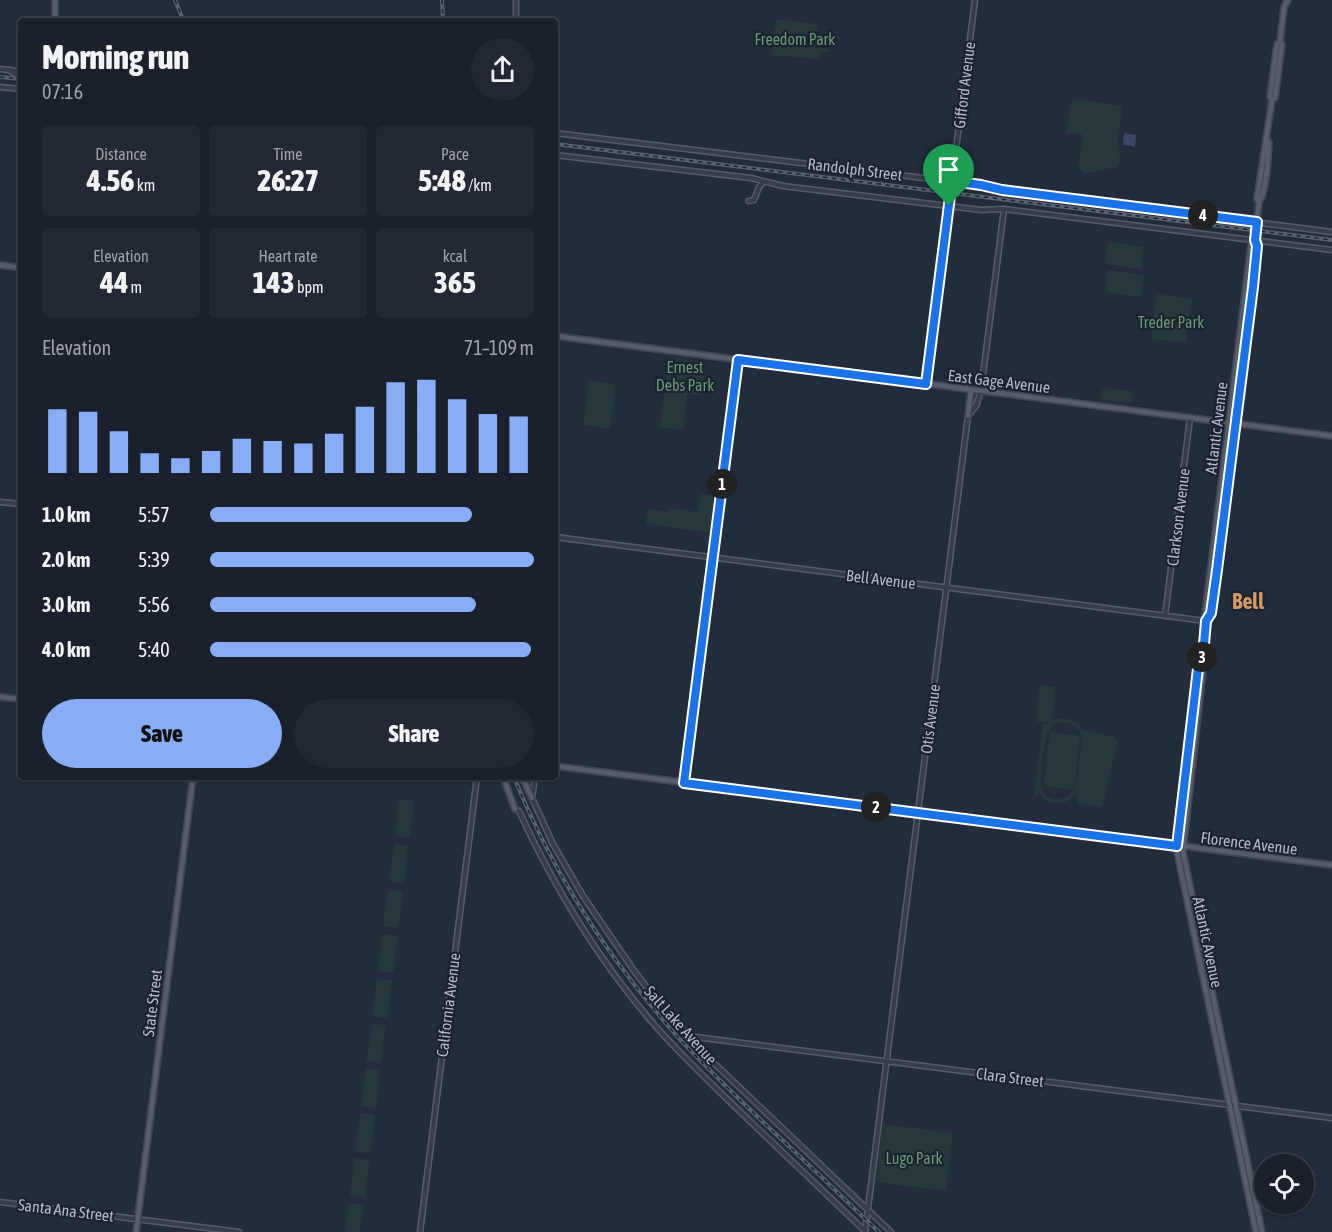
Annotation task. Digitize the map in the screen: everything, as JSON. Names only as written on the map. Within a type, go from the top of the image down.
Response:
[{"type":"main road","points":[[55,0],[56,18]]},
{"type":"main road","points":[[1283,0],[1284,7]]},
{"type":"main road","points":[[1284,7],[1288,0]]},
{"type":"main road","name":"Atlantic Avenue","points":[[1206,621],[1211,613],[1254,276],[1259,202],[1262,199],[1266,170],[1269,143],[1267,139],[1282,44],[1280,42],[1284,7]]},
{"type":"main road","name":"Atlantic Avenue","points":[[1255,240],[1251,245],[1228,423],[1205,614],[1204,661],[1180,846],[1183,882],[1256,1232]]},
{"type":"main road","points":[[0,265],[18,268]]},
{"type":"main road","name":"East Gage Avenue","points":[[558,336],[1332,436]]},
{"type":"main road","points":[[968,416],[971,390]]},
{"type":"main road","points":[[1217,520],[1218,532],[1221,534]]},
{"type":"main road","points":[[0,697],[18,699]]},
{"type":"main road","name":"Florence Avenue","points":[[558,766],[1332,865]]},
{"type":"main road","name":"State Street","points":[[136,1232],[193,780]]},
{"type":"main road","points":[[504,780],[515,809]]},
{"type":"main road","points":[[523,780],[532,798]]},
{"type":"main road","name":"Atlantic Avenue","points":[[1180,846],[1262,1232]]},
{"type":"street","points":[[516,0],[516,18]]},
{"type":"street","name":"Gifford Avenue","points":[[926,384],[975,0]]},
{"type":"street","points":[[0,69],[18,72]]},
{"type":"street","points":[[9,70],[18,76]]},
{"type":"street","points":[[0,87],[18,89]]},
{"type":"street","name":"Randolph Street","points":[[558,133],[952,181],[1054,197],[1332,232]]},
{"type":"street","name":"Randolph Street","points":[[558,155],[748,178],[783,186],[981,210],[1004,209],[1332,250]]},
{"type":"street","points":[[748,201],[754,200],[758,189],[764,182]]},
{"type":"street","name":"Otis Avenue","points":[[865,1232],[968,416],[976,406],[981,391],[1004,209]]},
{"type":"street","points":[[684,783],[738,360]]},
{"type":"street","name":"Clarkson Avenue","points":[[1165,616],[1190,418]]},
{"type":"street","points":[[0,502],[18,504]]},
{"type":"street","name":"Bell Avenue","points":[[558,537],[1206,621]]},
{"type":"street","name":"California Avenue","points":[[420,1232],[477,780]]},
{"type":"street","points":[[532,798],[535,780]]},
{"type":"street","name":"Salt Lake Avenue","points":[[532,798],[558,853],[603,927],[642,981],[688,1036],[724,1073],[891,1232]]},
{"type":"street","name":"Salt Lake Avenue","points":[[515,809],[519,811],[541,858],[577,920],[611,970],[646,1014],[712,1086],[865,1232]]},
{"type":"street","name":"Clara Street","points":[[688,1036],[1332,1118]]},
{"type":"street","name":"Santa Ana Street","points":[[0,1202],[239,1232]]},
{"type":"green space","name":"Freedom Park","points":[[776,19],[818,24],[815,47],[830,49],[829,51],[822,53],[819,59],[772,55]]},
{"type":"green space","points":[[1073,99],[1122,106],[1118,138],[1120,161],[1117,167],[1083,174],[1081,169],[1078,169],[1083,135],[1066,133]]},
{"type":"green space","points":[[1108,242],[1144,247],[1141,269],[1105,264]]},
{"type":"green space","points":[[1107,270],[1144,275],[1141,297],[1105,292]]},
{"type":"green space","name":"Treder Park","points":[[1156,294],[1194,299],[1191,304],[1186,343],[1151,339]]},
{"type":"green space","name":"Ernest Debs Park","points":[[670,357],[705,362],[701,395],[687,394],[683,430],[657,427],[660,424]]},
{"type":"green space","points":[[589,380],[616,384],[610,429],[583,425]]},
{"type":"green space","points":[[1103,388],[1133,391],[1132,401],[1129,403],[1101,400]]},
{"type":"green space","points":[[701,494],[718,496],[713,533],[646,524],[648,509],[668,512],[669,508],[698,512]]},
{"type":"green space","points":[[1040,685],[1056,687],[1052,721],[1071,720],[1084,733],[1084,730],[1115,737],[1118,742],[1102,807],[1077,804],[1078,791],[1069,800],[1059,803],[1048,801],[1039,793],[1038,796],[1034,796],[1043,724],[1048,725],[1049,723],[1036,721]],"holes":[[[1060,722],[1075,726],[1081,735],[1077,780],[1070,794],[1061,799],[1051,798],[1043,792],[1041,786],[1042,758],[1047,734],[1051,727]]]},
{"type":"green space","points":[[1050,732],[1080,736],[1074,790],[1044,786]]},
{"type":"green space","points":[[399,799],[414,801],[410,838],[395,836]]},
{"type":"green space","points":[[394,844],[408,846],[404,883],[389,881]]},
{"type":"green space","points":[[388,889],[403,891],[398,928],[383,926]]},
{"type":"green space","points":[[382,934],[398,936],[393,973],[378,971]]},
{"type":"green space","points":[[377,979],[392,980],[387,1018],[372,1016]]},
{"type":"green space","points":[[372,1024],[386,1025],[381,1063],[366,1061]]},
{"type":"green space","points":[[366,1068],[380,1070],[376,1108],[361,1106]]},
{"type":"green space","points":[[360,1113],[375,1115],[370,1153],[355,1151]]},
{"type":"green space","name":"Lugo Park","points":[[882,1124],[953,1133],[946,1191],[876,1182]]},
{"type":"green space","points":[[354,1158],[370,1160],[365,1198],[350,1196]]},
{"type":"green space","points":[[349,1203],[363,1205],[360,1232],[345,1232]]},
{"type":"water","points":[[1124,133],[1136,135],[1135,148],[1123,145]]},
{"type":"railway","points":[[175,0],[182,17]]},
{"type":"railway","points":[[442,0],[443,18]]},
{"type":"railway","points":[[0,77],[18,79]]},
{"type":"railway","points":[[558,144],[1332,240]]},
{"type":"railway","points":[[515,780],[564,880],[605,945],[651,1006],[707,1068],[879,1232]]},
{"type":"district","name":"Bell","points":[[1248,601]]},
{"type":"route","points":[[952,181],[1002,190],[1257,222],[1253,287],[1217,570],[1211,613],[1206,621],[1203,656],[1199,660],[1177,846],[684,783],[738,360],[926,384],[949,206],[952,181]]}]
